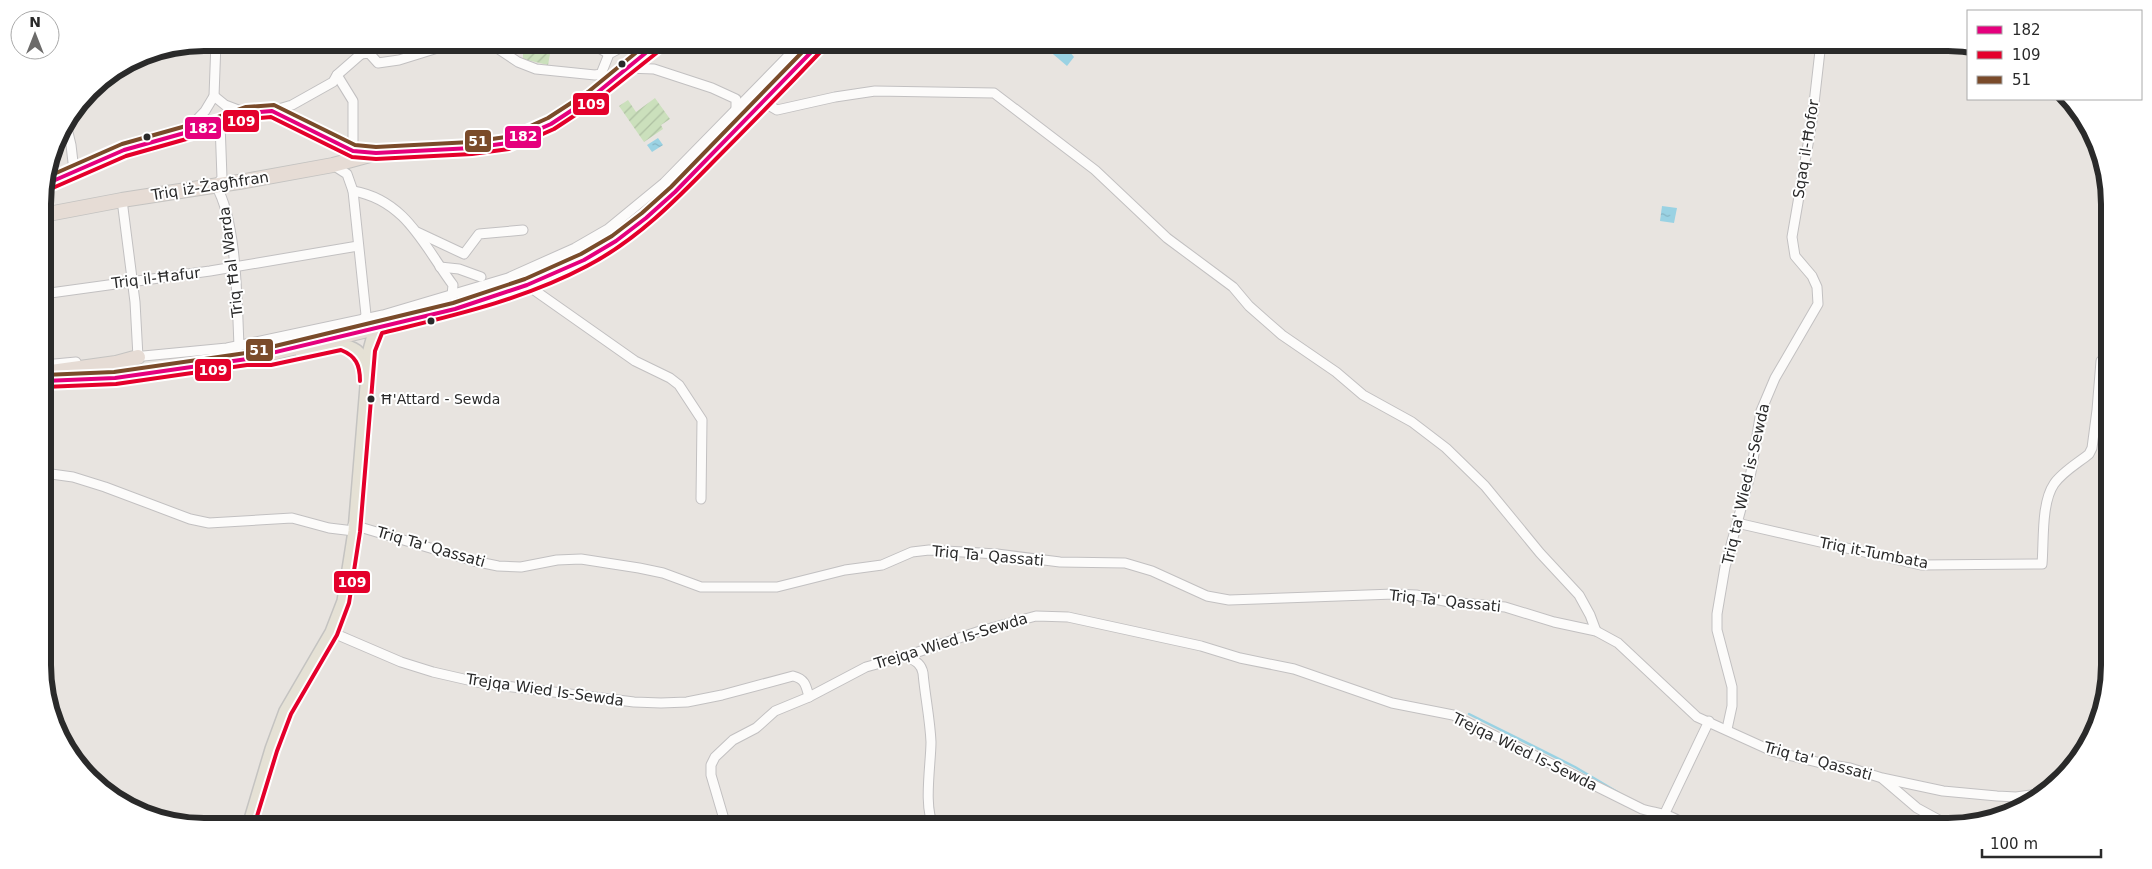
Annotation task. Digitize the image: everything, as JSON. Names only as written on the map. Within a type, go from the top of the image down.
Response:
[{"type":"highway","points":[[54,180],[124,150],[186,131],[220,123],[246,113],[278,113],[353,151],[379,153],[472,148],[508,142],[551,124],[592,97],[649,51]]},
{"type":"highway","points":[[52,381],[115,378],[247,359],[455,309],[526,285],[584,260],[616,241],[646,218],[764,102],[812,51]]},
{"type":"highway","name":"Triq iż-Żagħfran","points":[[52,213],[332,165],[379,153]]},
{"type":"highway","points":[[52,372],[116,363],[138,357]]},
{"type":"main road","points":[[250,818],[271,748],[285,710],[330,632],[343,601],[354,528],[367,376],[371,345],[378,328]]},
{"type":"main road","points":[[247,359],[270,359],[341,344],[352,347],[359,352],[365,364],[367,376]]},
{"type":"street","points":[[186,131],[205,111],[214,96],[216,51]]},
{"type":"street","points":[[278,113],[333,82],[337,75],[363,51]]},
{"type":"street","points":[[361,54],[369,53],[378,63],[400,60],[428,51]]},
{"type":"street","points":[[502,51],[518,62],[536,69],[595,75],[601,74],[609,54],[615,51]]},
{"type":"street","points":[[604,51],[609,54]]},
{"type":"street","points":[[52,364],[239,346],[363,320],[508,278],[575,248],[608,229],[664,183],[793,51]]},
{"type":"street","name":"Sqaq il-Ħofor","points":[[1795,256],[1792,237],[1812,121],[1820,51]]},
{"type":"street","points":[[627,68],[654,70],[712,88],[736,100],[736,110]]},
{"type":"street","points":[[337,75],[353,100],[353,151]]},
{"type":"street","points":[[764,102],[777,110],[875,91],[994,93],[1095,170],[1167,238],[1233,288],[1249,306],[1282,335],[1336,372],[1363,395],[1412,422],[1446,448],[1485,486],[1540,553],[1579,595],[1590,614],[1596,631]]},
{"type":"street","points":[[214,96],[225,105],[246,113]]},
{"type":"street","name":"Triq Ħal Warda","points":[[220,123],[222,178],[216,186],[226,207],[234,267],[239,346]]},
{"type":"street","points":[[69,134],[74,171]]},
{"type":"street","points":[[332,165],[347,174],[353,191],[366,315],[363,320]]},
{"type":"street","points":[[353,191],[378,197],[399,212],[417,232],[453,285],[452,295]]},
{"type":"street","points":[[122,200],[135,302],[138,357]]},
{"type":"street","points":[[459,269],[464,254],[479,234],[523,230]]},
{"type":"street","points":[[417,232],[464,254]]},
{"type":"street","name":"Triq il-Ħafur","points":[[52,293],[234,267],[358,246]]},
{"type":"street","name":"Triq ta' Wied is-Sewda","points":[[1727,729],[1732,706],[1732,688],[1717,630],[1717,614],[1725,567],[1752,472],[1761,411],[1775,378],[1818,304],[1818,292],[1812,276],[1795,256]]},
{"type":"street","points":[[440,267],[459,269],[481,278]]},
{"type":"street","points":[[526,285],[635,361],[674,381],[686,395],[702,420],[701,499]]},
{"type":"street","name":"Triq it-Tumbata","points":[[1737,524],[1920,564],[2042,564],[2049,494],[2055,483],[2089,454],[2092,448],[2101,361]]},
{"type":"street","name":"Triq Ta' Qassati","points":[[51,474],[73,477],[105,487],[190,519],[210,524],[292,518],[329,528],[354,528],[498,566],[521,567],[557,560],[581,559],[663,573],[701,587],[777,587],[845,570],[882,565],[912,552],[930,550],[1004,555],[1060,562],[1125,564],[1152,571],[1207,596],[1228,600],[1394,594],[1416,595],[1449,602],[1505,607],[1554,622],[1596,631]]},
{"type":"street","name":"Trejqa Wied Is-Sewda","points":[[330,632],[421,669],[481,683],[634,702],[674,703],[722,695],[793,676],[801,678],[805,683],[809,697],[866,667],[1029,617],[1057,616],[1089,620],[1303,672],[1404,707],[1453,715],[1642,809],[1665,813],[1673,817]]},
{"type":"street","name":"Triq ta' Qassati","points":[[1596,631],[1618,643],[1697,717],[1727,729],[1772,752],[1850,768],[1882,778],[1943,790],[1997,796],[2026,796]]},
{"type":"street","points":[[906,656],[917,662],[921,667],[922,673],[931,742],[929,776],[930,818]]},
{"type":"street","points":[[724,818],[711,775],[711,765],[715,757],[733,740],[756,728],[776,711],[809,697]]},
{"type":"street","points":[[1664,817],[1709,722]]},
{"type":"street","points":[[1882,778],[1917,808],[1934,817]]},
{"type":"green space","points":[[523,51],[551,51],[548,65],[523,59]]},
{"type":"green space","points":[[655,98],[670,119],[661,125],[663,129],[644,142],[619,106],[628,100],[636,112]]},
{"type":"water","points":[[1049,51],[1069,51],[1074,57],[1067,66]]},
{"type":"water","points":[[658,138],[663,145],[652,152],[647,145]]},
{"type":"water","points":[[1662,206],[1677,208],[1674,223],[1660,221]]},
{"type":"waterway","points":[[1469,714],[1575,767],[1619,793]]},
{"type":"transit line","name":"51","points":[[55,174],[122,144],[218,117],[246,107],[274,105],[355,145],[376,147],[471,142],[506,137],[548,118],[588,92],[638,51]]},
{"type":"transit line","name":"182","points":[[54,181],[124,150],[220,123],[246,113],[272,111],[353,151],[376,153],[472,148],[508,143],[551,124],[592,97],[648,51]]},
{"type":"transit line","name":"109","points":[[53,188],[126,156],[222,129],[247,119],[271,117],[352,157],[376,159],[472,154],[509,149],[554,129],[595,102],[659,51]]},
{"type":"transit line","name":"51","points":[[52,375],[114,372],[246,353],[453,303],[525,279],[581,254],[612,236],[642,213],[671,187],[803,51]]},
{"type":"transit line","name":"182","points":[[52,381],[115,378],[247,359],[455,309],[527,285],[584,260],[616,241],[646,218],[675,192],[812,51]]},
{"type":"transit line","name":"109","points":[[256,818],[277,751],[291,714],[337,635],[349,603],[360,532],[375,351],[382,333],[512,298],[563,278],[605,256],[639,232],[671,204],[821,51]]},
{"type":"transit line","name":"109","points":[[52,387],[116,384],[247,365],[271,365],[341,350],[354,358],[358,366],[360,381]]},
{"type":"place","name":"Ħ'Attard - Sewda","points":[[371,399]]}]
